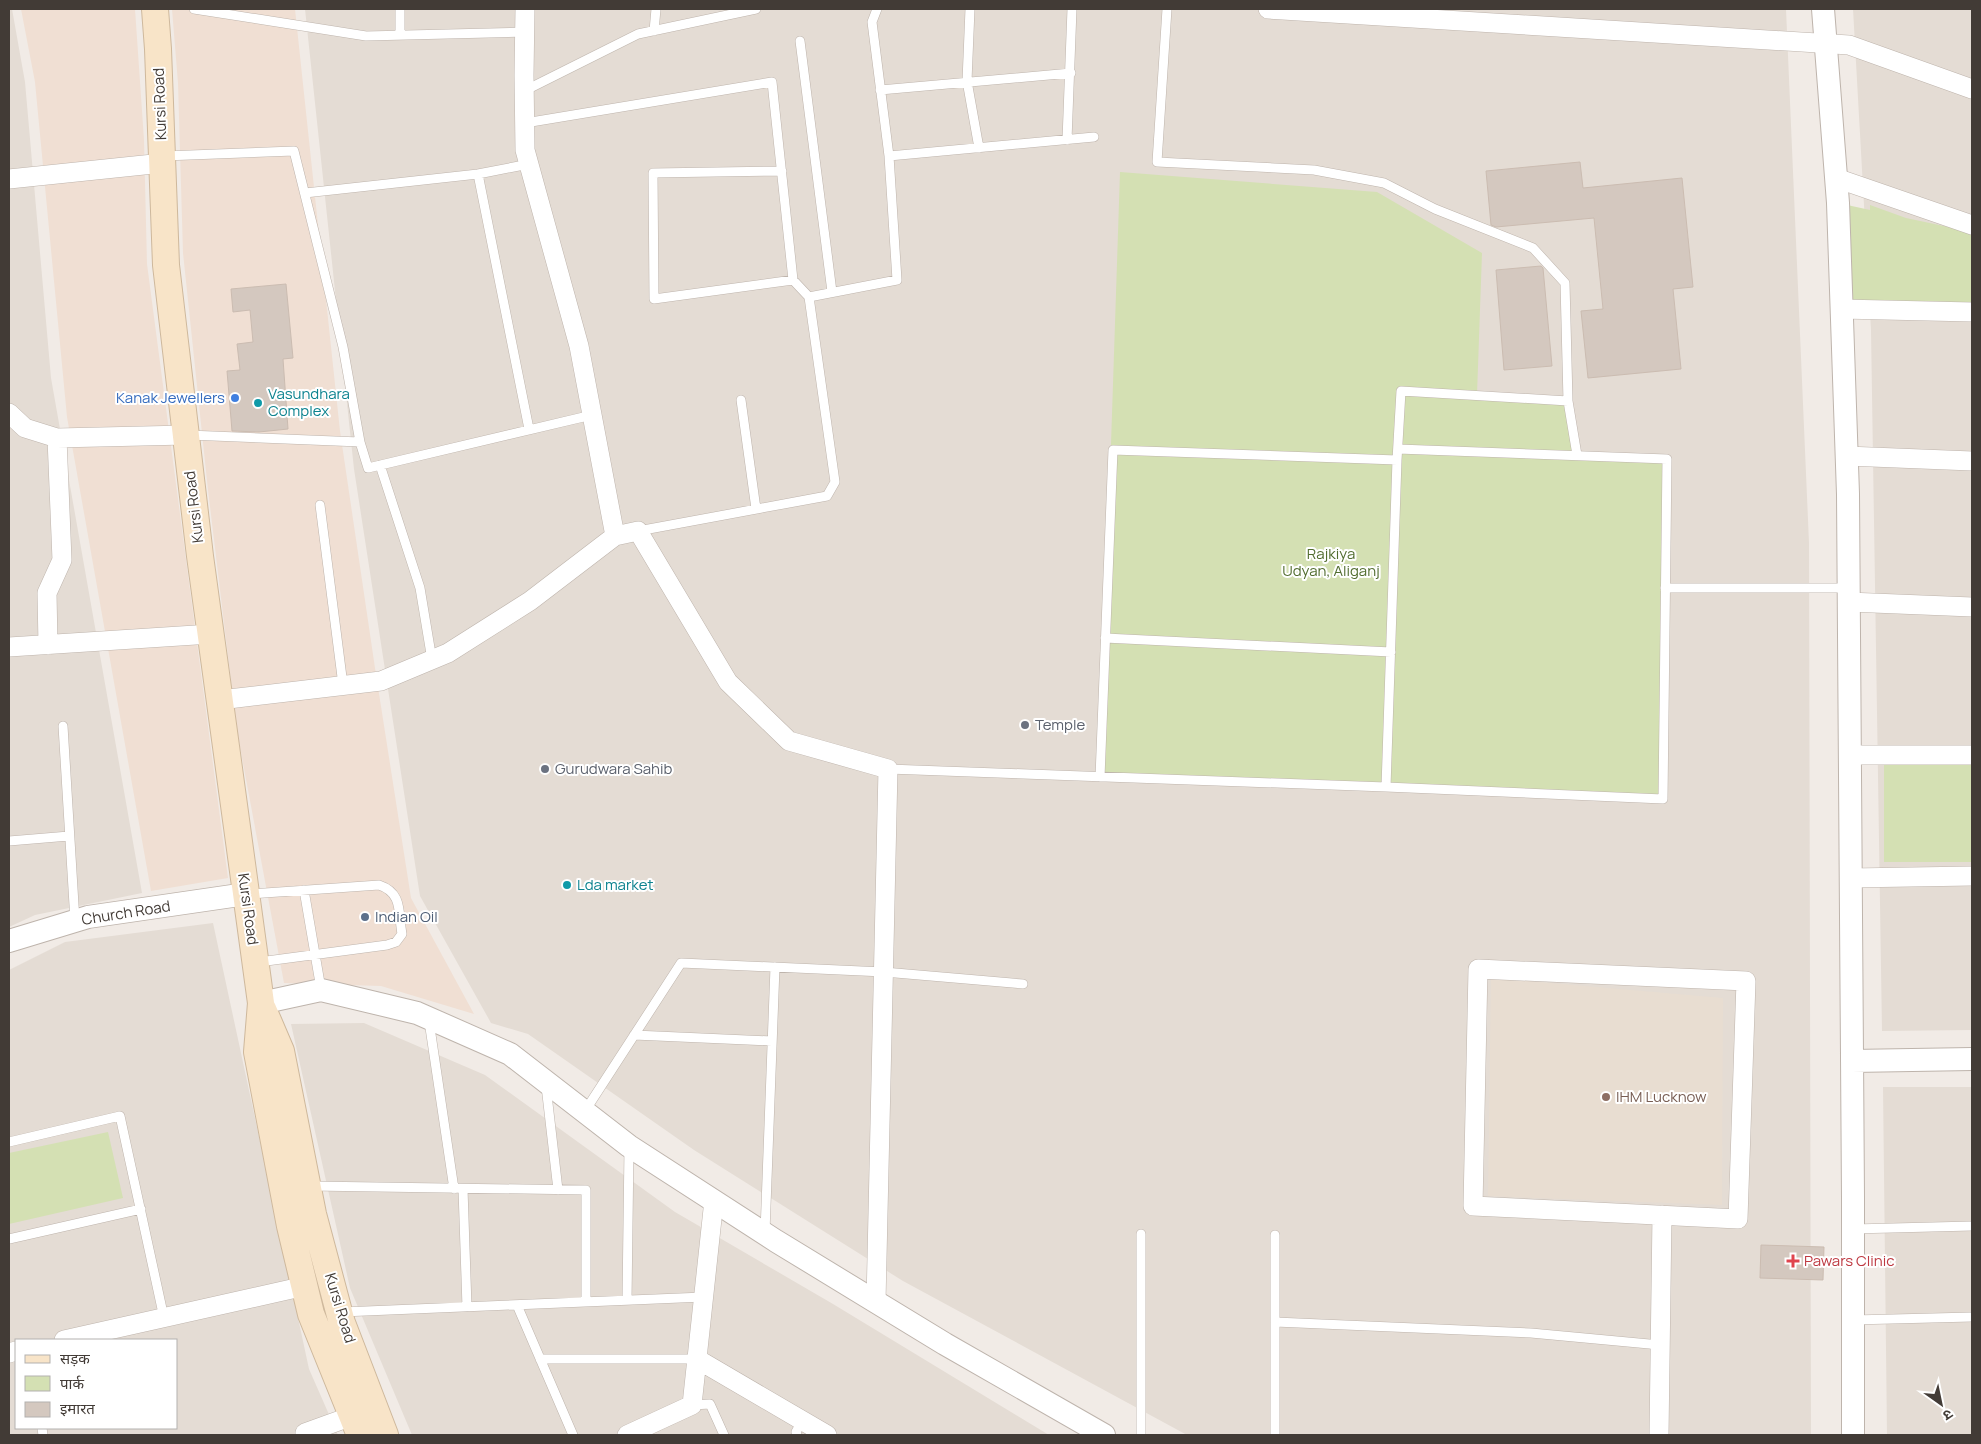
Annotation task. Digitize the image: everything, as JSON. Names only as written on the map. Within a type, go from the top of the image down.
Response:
[{"type":"main road","name":"Kursi Road","points":[[155,9],[166,266],[211,634],[261,1003],[257,1052],[290,1226],[312,1314],[356,1426]]},
{"type":"main road","name":"Kursi Road","points":[[261,1003],[281,1050],[313,1214],[339,1312],[385,1435]]},
{"type":"street","points":[[525,9],[525,150],[578,346],[615,536]]},
{"type":"street","points":[[1268,9],[1849,45],[1972,89]]},
{"type":"street","points":[[1823,9],[1836,178],[1846,456],[1851,878],[1853,1435]]},
{"type":"street","points":[[9,179],[162,159]]},
{"type":"street","points":[[1836,178],[1972,225]]},
{"type":"street","points":[[1841,309],[1972,312]]},
{"type":"street","points":[[9,413],[25,428],[57,438],[186,435]]},
{"type":"street","points":[[48,645],[47,593],[62,560],[57,438]]},
{"type":"street","points":[[1846,456],[1972,461]]},
{"type":"street","points":[[220,700],[381,681],[448,653],[530,601],[615,536],[638,531],[728,682],[789,741],[888,769],[876,1302]]},
{"type":"street","points":[[1848,595],[1972,607]]},
{"type":"street","points":[[9,647],[211,634]]},
{"type":"street","points":[[1850,754],[1972,755]]},
{"type":"street","points":[[1851,878],[1972,876]]},
{"type":"street","name":"Church Road","points":[[9,941],[88,917],[246,894]]},
{"type":"street","points":[[1478,969],[1746,981],[1738,1219],[1662,1215],[1473,1206],[1478,969]]},
{"type":"street","points":[[261,1003],[321,990],[417,1013],[510,1054],[629,1146],[765,1234],[945,1344],[1104,1435]]},
{"type":"street","points":[[1852,1060],[1972,1059]]},
{"type":"street","points":[[627,1435],[648,1431],[692,1405],[714,1200]]},
{"type":"street","points":[[1659,1435],[1662,1215]]},
{"type":"street","points":[[69,1339],[305,1286]]},
{"type":"street","points":[[697,1359],[800,1428],[827,1435]]},
{"type":"street","points":[[306,1435],[305,1433],[356,1426]]},
{"type":"lane","points":[[194,9],[366,36],[525,32]]},
{"type":"lane","points":[[400,9],[400,35]]},
{"type":"lane","points":[[654,31],[656,9]]},
{"type":"lane","points":[[524,92],[638,34],[756,9]]},
{"type":"lane","points":[[809,297],[897,280],[889,156],[872,22],[877,9]]},
{"type":"lane","points":[[970,9],[967,81],[979,148]]},
{"type":"lane","points":[[1067,140],[1072,9]]},
{"type":"lane","points":[[1167,9],[1157,162],[1314,170],[1384,183],[1435,209],[1533,248],[1565,283],[1568,401],[1577,455]]},
{"type":"lane","points":[[800,41],[832,292]]},
{"type":"lane","points":[[880,90],[1070,73]]},
{"type":"lane","points":[[525,124],[772,82],[793,280],[809,297],[835,482],[827,496],[638,531]]},
{"type":"lane","points":[[889,156],[1094,137]]},
{"type":"lane","points":[[162,159],[294,151],[343,347],[360,442],[368,468],[592,415]]},
{"type":"lane","points":[[305,193],[478,174],[529,164]]},
{"type":"lane","points":[[782,171],[653,173],[654,299],[793,280]]},
{"type":"lane","points":[[478,174],[529,430]]},
{"type":"lane","points":[[1386,787],[1397,460],[1402,391],[1568,401]]},
{"type":"lane","points":[[741,400],[756,509]]},
{"type":"lane","points":[[186,435],[360,442]]},
{"type":"lane","points":[[888,769],[1663,799],[1667,459],[1398,449]]},
{"type":"lane","points":[[1100,777],[1113,450],[1397,460]]},
{"type":"lane","points":[[380,465],[420,588],[432,660]]},
{"type":"lane","points":[[320,505],[343,685]]},
{"type":"lane","points":[[1665,588],[1848,595]]},
{"type":"lane","points":[[1105,638],[1391,652]]},
{"type":"lane","points":[[63,726],[75,921]]},
{"type":"lane","points":[[9,841],[69,836]]},
{"type":"lane","points":[[246,894],[379,885],[389,888],[396,895],[402,934],[396,942],[387,945],[255,962]]},
{"type":"lane","points":[[304,890],[321,990]]},
{"type":"lane","points":[[585,1111],[681,963],[884,972],[1023,984]]},
{"type":"lane","points":[[765,1234],[775,967]]},
{"type":"lane","points":[[428,1018],[458,1189],[467,1307]]},
{"type":"lane","points":[[634,1035],[772,1041]]},
{"type":"lane","points":[[545,1081],[558,1190]]},
{"type":"lane","points":[[9,1142],[120,1116],[164,1318]]},
{"type":"lane","points":[[627,1300],[629,1146]]},
{"type":"lane","points":[[308,1186],[586,1190],[586,1302]]},
{"type":"lane","points":[[9,1239],[140,1209]]},
{"type":"lane","points":[[1853,1229],[1972,1226]]},
{"type":"lane","points":[[1141,1234],[1141,1435]]},
{"type":"lane","points":[[1275,1235],[1275,1435]]},
{"type":"lane","points":[[339,1312],[704,1297]]},
{"type":"lane","points":[[517,1305],[573,1435]]},
{"type":"lane","points":[[1853,1320],[1972,1317]]},
{"type":"lane","points":[[1275,1322],[1531,1333],[1660,1345]]},
{"type":"lane","points":[[540,1359],[697,1359]]},
{"type":"lane","points":[[692,1405],[710,1404],[724,1435]]},
{"type":"shaded area","points":[[9,9],[12,9],[25,82],[51,378],[142,893],[35,915],[9,927]]},
{"type":"shaded area","points":[[21,9],[135,9],[144,140],[147,264],[228,878],[151,891],[67,417],[35,82]]},
{"type":"shaded area","points":[[172,9],[295,9],[340,431],[411,898],[474,1014],[381,986],[284,983],[237,731],[208,490],[183,253],[178,83]]},
{"type":"shaded area","points":[[305,9],[1786,9],[1809,543],[1811,1435],[1187,1435],[903,1281],[694,1150],[528,1034],[491,1023],[420,896],[354,469]]},
{"type":"shaded area","points":[[1853,9],[1972,9],[1972,1030],[1882,1031],[1871,330]]},
{"type":"shaded area","points":[[213,923],[309,1369],[338,1435],[9,1435],[9,970],[65,942]]},
{"type":"shaded area","name":"IHM Lucknow","points":[[1491,978],[1723,998],[1722,1205],[1488,1196]]},
{"type":"shaded area","points":[[364,1023],[485,1075],[675,1212],[833,1304],[1049,1435],[412,1435],[350,1288],[291,1024]]},
{"type":"shaded area","points":[[1883,1087],[1972,1087],[1972,1435],[1887,1435]]},
{"type":"green space","name":"Rajkiya Udyan, Aliganj","points":[[1120,172],[1377,192],[1482,253],[1477,395],[1568,401],[1577,455],[1667,459],[1663,799],[1100,777]]},
{"type":"green space","points":[[1838,203],[1870,210],[1870,205],[1906,218],[1972,232],[1972,312],[1841,309]]},
{"type":"green space","points":[[1884,765],[1972,765],[1972,862],[1884,862]]},
{"type":"green space","points":[[108,1132],[123,1198],[9,1224],[9,1153]]},
{"type":"building","points":[[1580,162],[1583,188],[1682,178],[1693,287],[1673,289],[1681,369],[1588,378],[1581,311],[1603,309],[1594,218],[1496,227],[1491,225],[1486,171]]},
{"type":"building","points":[[1541,266],[1543,268],[1552,366],[1504,370],[1496,270]]},
{"type":"building","points":[[286,284],[293,358],[283,359],[288,429],[259,432],[232,431],[227,371],[240,370],[237,344],[253,342],[250,310],[233,312],[231,289]]},
{"type":"building","points":[[1761,1245],[1824,1247],[1823,1280],[1760,1278]]},
{"type":"place","name":"Kanak Jewellers","points":[[235,398]]},
{"type":"place","name":"Vasundhara Complex","points":[[258,403]]},
{"type":"place","name":"Temple","points":[[1025,725]]},
{"type":"place","name":"Gurudwara Sahib","points":[[545,769]]},
{"type":"place","name":"Lda market","points":[[567,885]]},
{"type":"place","name":"Indian Oil","points":[[365,917]]},
{"type":"place","name":"IHM Lucknow","points":[[1606,1097]]},
{"type":"place","name":"Pawars Clinic","points":[[1793,1261]]}]
